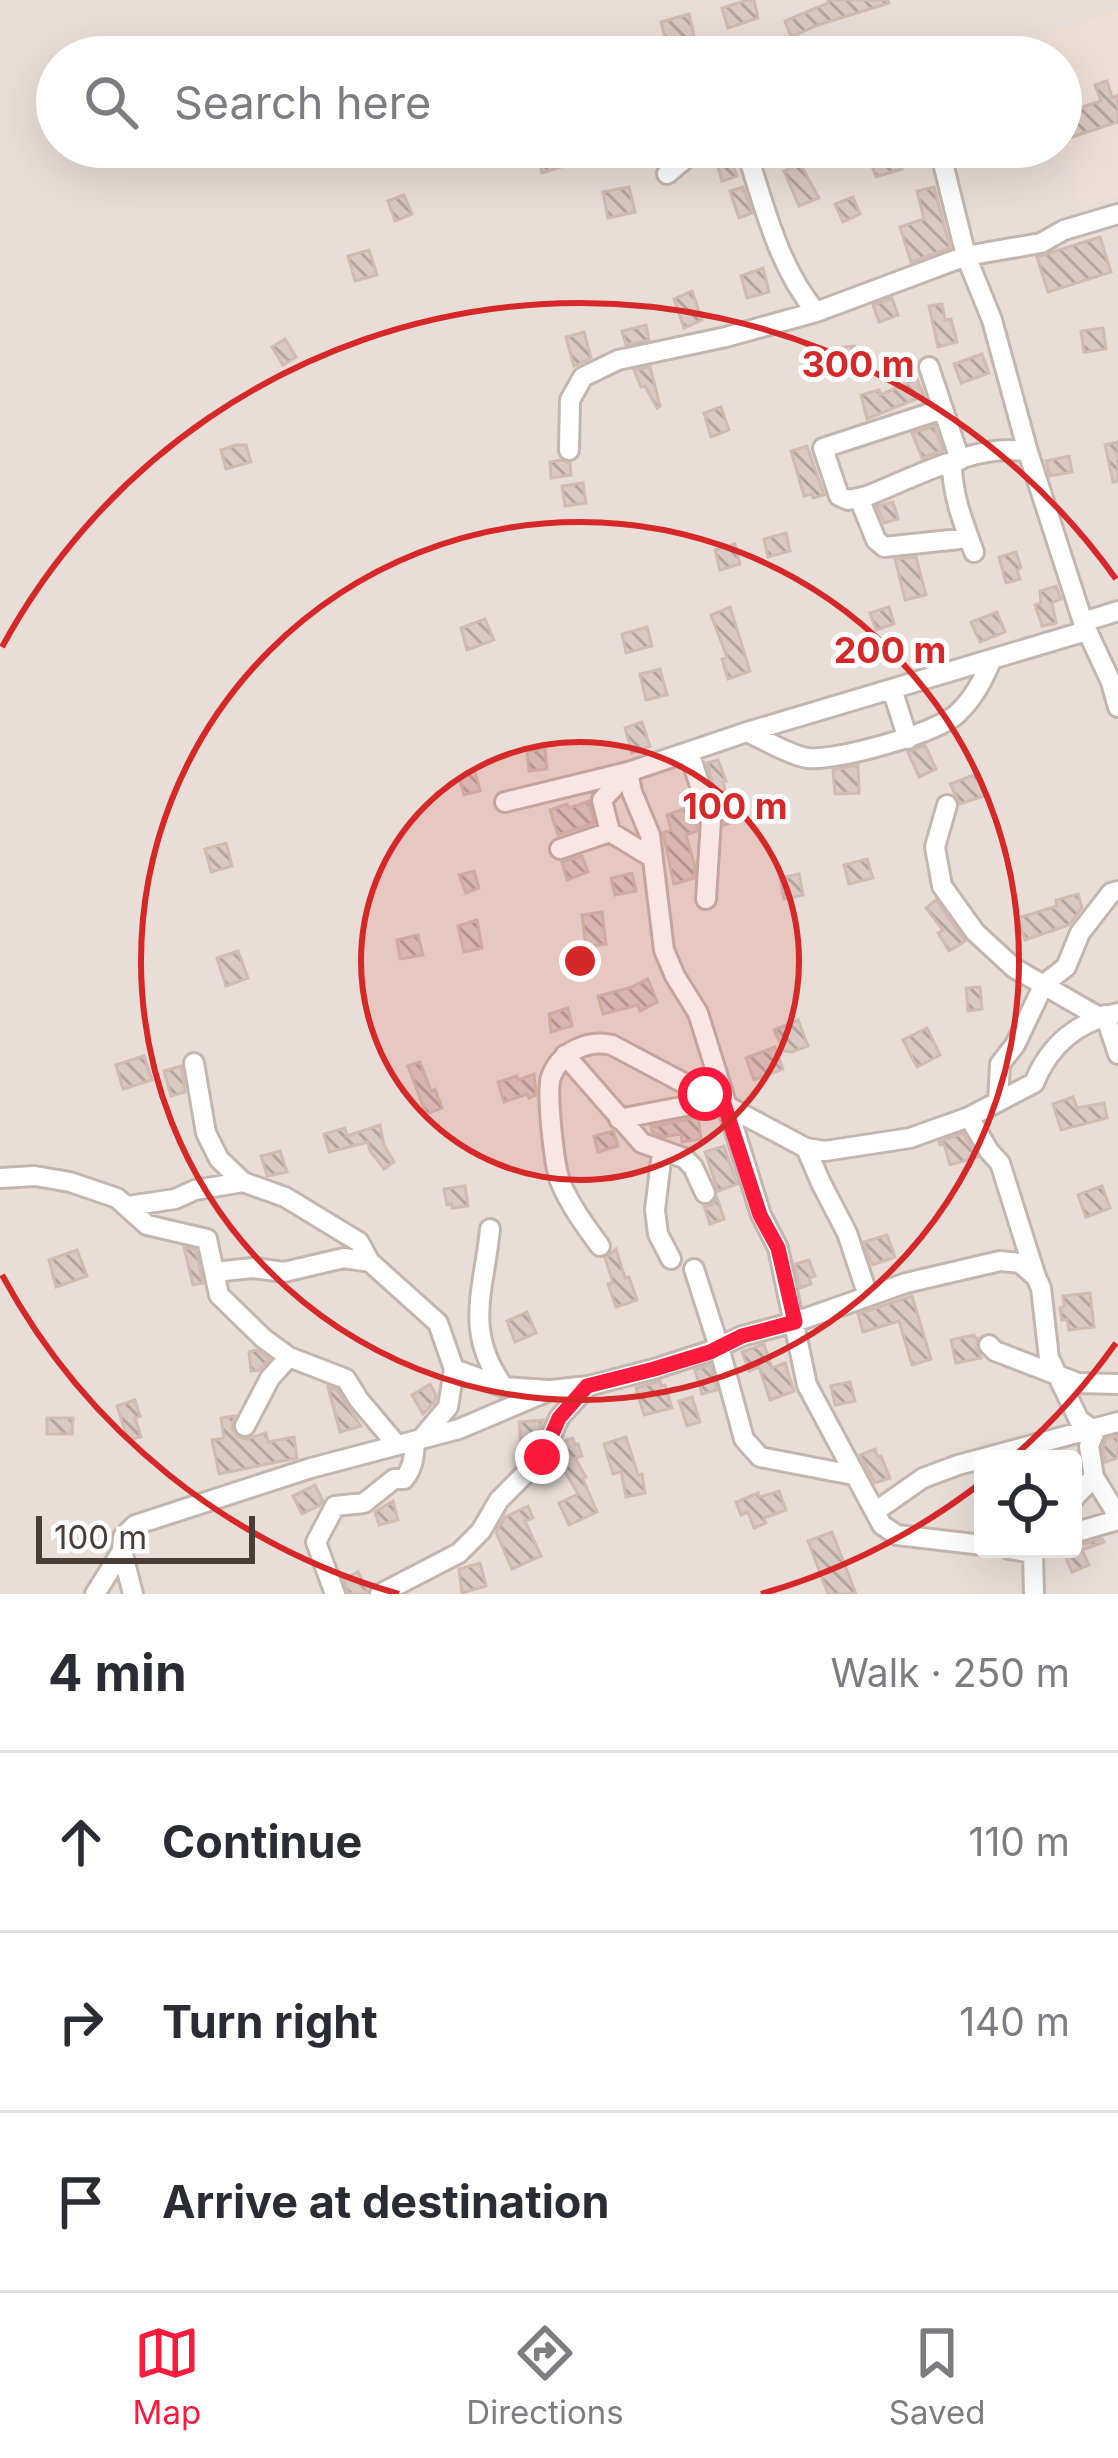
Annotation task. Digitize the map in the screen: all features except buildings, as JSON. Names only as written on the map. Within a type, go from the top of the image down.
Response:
[{"type":"street","points":[[667,174],[674,168]]},
{"type":"street","points":[[752,168],[795,286],[816,312]]},
{"type":"street","points":[[944,168],[966,256],[990,314],[1028,452],[1085,627],[1118,707]]},
{"type":"street","points":[[569,450],[570,400],[583,377],[618,360],[816,312],[966,256],[1041,243],[1064,230],[1118,214]]},
{"type":"street","points":[[860,498],[876,540],[884,547],[971,545],[957,506],[952,482],[956,462],[929,367]]},
{"type":"street","points":[[943,409],[824,448],[839,496],[860,498],[986,450],[1028,452]]},
{"type":"street","points":[[505,802],[628,772],[992,659],[1118,611]]},
{"type":"street","points":[[747,732],[808,758],[908,739],[953,718],[978,691],[992,659]]},
{"type":"street","points":[[892,689],[908,739]]},
{"type":"street","points":[[689,752],[711,820],[706,899]]},
{"type":"street","points":[[628,772],[602,800],[610,832],[653,858]]},
{"type":"street","points":[[628,772],[650,835],[664,950],[698,1013],[760,1215],[778,1248],[808,1385],[882,1525],[898,1534],[974,1544]]},
{"type":"street","points":[[947,805],[935,847],[942,886],[975,932],[1014,968],[1107,1015],[1118,1054]]},
{"type":"street","points":[[560,849],[610,832]]},
{"type":"street","points":[[998,1102],[1000,1064],[1015,1046],[1045,984],[1066,967],[1080,933],[1111,893],[1118,891]]},
{"type":"street","points":[[600,1246],[561,1183],[554,1154],[550,1079],[565,1055],[596,1041],[612,1045],[806,1148],[825,1151],[910,1138],[969,1117],[1034,1083],[1043,1060],[1072,1030],[1107,1015]]},
{"type":"street","points":[[565,1055],[642,1143],[684,1158],[705,1193]]},
{"type":"street","points":[[194,1063],[206,1133],[219,1159],[244,1182],[285,1197],[359,1242],[370,1262],[438,1323],[454,1370],[448,1407],[411,1442]]},
{"type":"street","points":[[619,1119],[691,1105],[705,1094]]},
{"type":"street","points":[[969,1117],[1000,1163],[1041,1288],[1048,1358],[1079,1420],[1095,1430]]},
{"type":"street","points":[[806,1148],[847,1233],[868,1296]]},
{"type":"street","points":[[662,1152],[655,1210],[658,1234],[671,1259]]},
{"type":"street","points":[[0,1178],[35,1176],[70,1183],[117,1198],[147,1225],[207,1239],[219,1295],[289,1357],[346,1378],[358,1400],[411,1442],[414,1457],[404,1479],[394,1479],[364,1502],[335,1506],[326,1517],[316,1542],[335,1594]]},
{"type":"street","points":[[128,1206],[244,1182]]},
{"type":"street","points":[[490,1228],[477,1321],[492,1370],[504,1387]]},
{"type":"street","points":[[214,1272],[254,1268],[284,1272],[344,1258],[370,1262]]},
{"type":"street","points":[[454,1370],[504,1387],[587,1386],[654,1369],[906,1283],[1000,1261],[1020,1263],[1036,1277]]},
{"type":"street","points":[[694,1269],[744,1439],[760,1457],[854,1475]]},
{"type":"street","points":[[988,1345],[995,1352],[1078,1383],[1118,1384]]},
{"type":"street","points":[[245,1426],[270,1378],[289,1357]]},
{"type":"street","points":[[380,1594],[459,1553],[481,1531],[499,1500],[542,1457],[559,1418],[587,1386]]},
{"type":"street","points":[[133,1594],[122,1551],[123,1537],[135,1525],[311,1468],[459,1429],[551,1390]]},
{"type":"street","points":[[876,1510],[923,1478],[958,1465],[1118,1422]]},
{"type":"street","points":[[1082,1530],[1118,1518],[1094,1477],[1089,1446],[1095,1430]]},
{"type":"street","points":[[1082,1490],[1094,1477]]},
{"type":"street","points":[[95,1594],[122,1551]]},
{"type":"street","points":[[1034,1558],[1034,1594]]},
{"type":"shaded area","points":[[0,0],[1118,0],[1118,1594],[0,1594]]},
{"type":"shaded area","points":[[1118,11],[1118,196],[1081,207],[1069,168],[1082,168],[1082,36],[1039,36]]},
{"type":"route","points":[[542,1457],[559,1418],[587,1386],[710,1352],[742,1336],[795,1322],[778,1248],[760,1215],[724,1104],[705,1094]]}]
